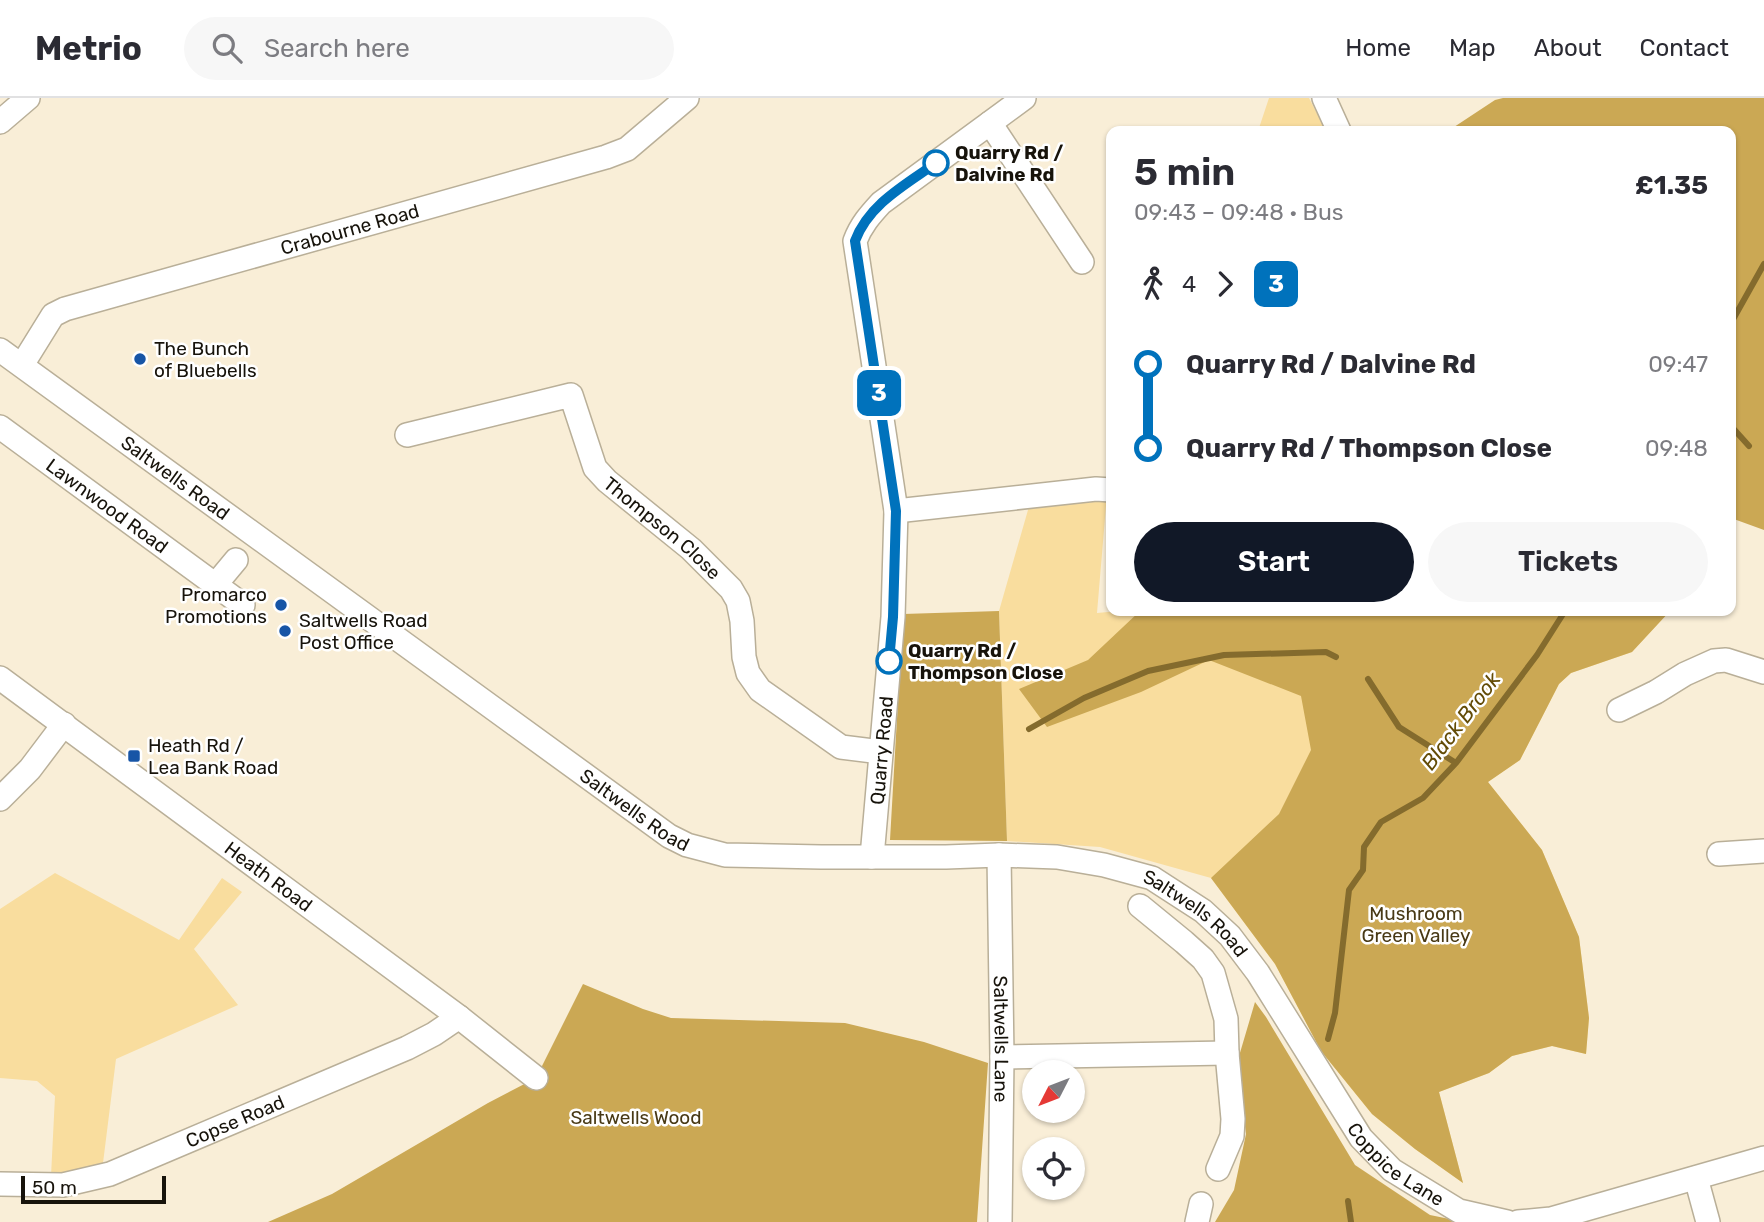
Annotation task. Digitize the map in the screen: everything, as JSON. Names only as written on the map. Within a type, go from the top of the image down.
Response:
[{"type":"street","points":[[0,122],[28,98]]},
{"type":"street","name":"Crabourne Road","points":[[22,365],[54,316],[65,309],[606,157],[627,149],[687,98]]},
{"type":"street","points":[[1324,98],[1337,126]]},
{"type":"street","name":"Quarry Road","points":[[872,858],[893,617],[896,511],[855,241],[867,217],[881,203],[1021,99]]},
{"type":"street","points":[[990,123],[1082,262]]},
{"type":"street","name":"Saltwells Road","points":[[0,350],[669,836],[687,845],[725,855],[872,858],[999,855],[1057,857],[1104,865],[1152,878],[1203,911],[1230,936],[1258,973],[1315,1066]]},
{"type":"street","name":"Thompson Close","points":[[407,435],[571,395],[595,468],[607,481],[691,549],[731,589],[738,601],[748,673],[760,690],[841,747],[881,752]]},
{"type":"street","name":"Lawnwood Road","points":[[0,427],[243,605]]},
{"type":"street","points":[[896,511],[1096,488],[1106,489]]},
{"type":"street","points":[[216,584],[236,560]]},
{"type":"street","points":[[1619,710],[1714,661],[1726,660],[1764,672]]},
{"type":"street","name":"Heath Road","points":[[0,678],[459,1017],[536,1078]]},
{"type":"street","points":[[0,799],[30,769],[64,724]]},
{"type":"street","points":[[1719,855],[1764,851]]},
{"type":"street","name":"Saltwells Lane","points":[[999,855],[1002,1057],[1000,1222]]},
{"type":"street","points":[[1140,906],[1184,942],[1213,973],[1226,1019],[1233,1119],[1231,1136],[1219,1169]]},
{"type":"street","name":"Copse Road","points":[[0,1184],[63,1185],[110,1174],[407,1048],[459,1017]]},
{"type":"street","points":[[1002,1057],[1227,1053]]},
{"type":"street","name":"Coppice Lane","points":[[1315,1066],[1361,1138],[1392,1170],[1459,1211],[1507,1222]]},
{"type":"street","points":[[1518,1222],[1551,1219],[1764,1158]]},
{"type":"street","points":[[1696,1178],[1708,1222]]},
{"type":"green space","points":[[1269,98],[1309,98],[1323,126],[1260,126]]},
{"type":"green space","points":[[1764,98],[1764,530],[1736,520],[1736,126],[1456,126],[1495,100]]},
{"type":"green space","name":"Mushroom Green Valley","points":[[1106,494],[1097,613],[1106,612],[1106,616],[1665,616],[1632,652],[1571,673],[1559,684],[1520,760],[1488,782],[1542,850],[1579,937],[1589,1018],[1586,1054],[1552,1046],[1512,1056],[1489,1073],[1439,1092],[1463,1183],[1372,1114],[1321,1051],[1275,964],[1211,878],[1100,847],[1007,841],[999,611],[1030,503]]},
{"type":"green space","points":[[999,611],[1007,841],[890,840],[903,614]]},
{"type":"green space","name":"Mushroom Green Valley","points":[[1135,616],[1665,616],[1632,652],[1571,673],[1559,684],[1520,760],[1488,782],[1542,850],[1579,937],[1589,1018],[1586,1054],[1552,1046],[1512,1056],[1489,1073],[1439,1092],[1463,1183],[1372,1114],[1321,1051],[1275,964],[1211,878],[1279,814],[1311,750],[1301,696],[1209,660],[1141,692],[1047,727],[1019,689],[1088,660]]},
{"type":"green space","points":[[55,873],[179,940],[222,878],[242,892],[194,949],[238,1005],[116,1059],[103,1163],[80,1173],[51,1176],[55,1096],[37,1081],[0,1078],[0,909]]},
{"type":"green space","name":"Saltwells Wood","points":[[583,984],[671,1018],[845,1023],[924,1042],[988,1063],[977,1222],[268,1222],[332,1194],[536,1078]]},
{"type":"green space","points":[[1255,1002],[1355,1165],[1430,1215],[1464,1222],[1215,1222],[1234,1190],[1246,1134],[1237,1063]]},
{"type":"waterway","name":"Black Brook","points":[[1736,314],[1764,264]]},
{"type":"waterway","points":[[1736,432],[1749,446]]},
{"type":"waterway","name":"Black Brook","points":[[1328,1039],[1335,1013],[1349,890],[1363,870],[1364,847],[1381,822],[1423,798],[1456,763],[1537,655],[1562,616]]},
{"type":"waterway","points":[[1029,729],[1084,698],[1148,671],[1224,655],[1326,652],[1336,657]]},
{"type":"waterway","points":[[1368,679],[1399,727],[1456,763]]},
{"type":"waterway","name":"Black Brook","points":[[1348,1201],[1351,1222]]},
{"type":"bus line","name":"3","points":[[889,661],[896,511],[855,241],[867,217],[881,203],[936,163]]},
{"type":"place","name":"Quarry Rd / Dalvine Rd","points":[[936,163]]},
{"type":"place","name":"The Bunch of Bluebells","points":[[140,359]]},
{"type":"place","name":"Promarco Promotions","points":[[281,605]]},
{"type":"place","name":"Saltwells Road Post Office","points":[[285,631]]},
{"type":"place","name":"Quarry Rd / Thompson Close","points":[[889,661]]},
{"type":"place","name":"Heath Rd / Lea Bank Road","points":[[134,756]]}]
